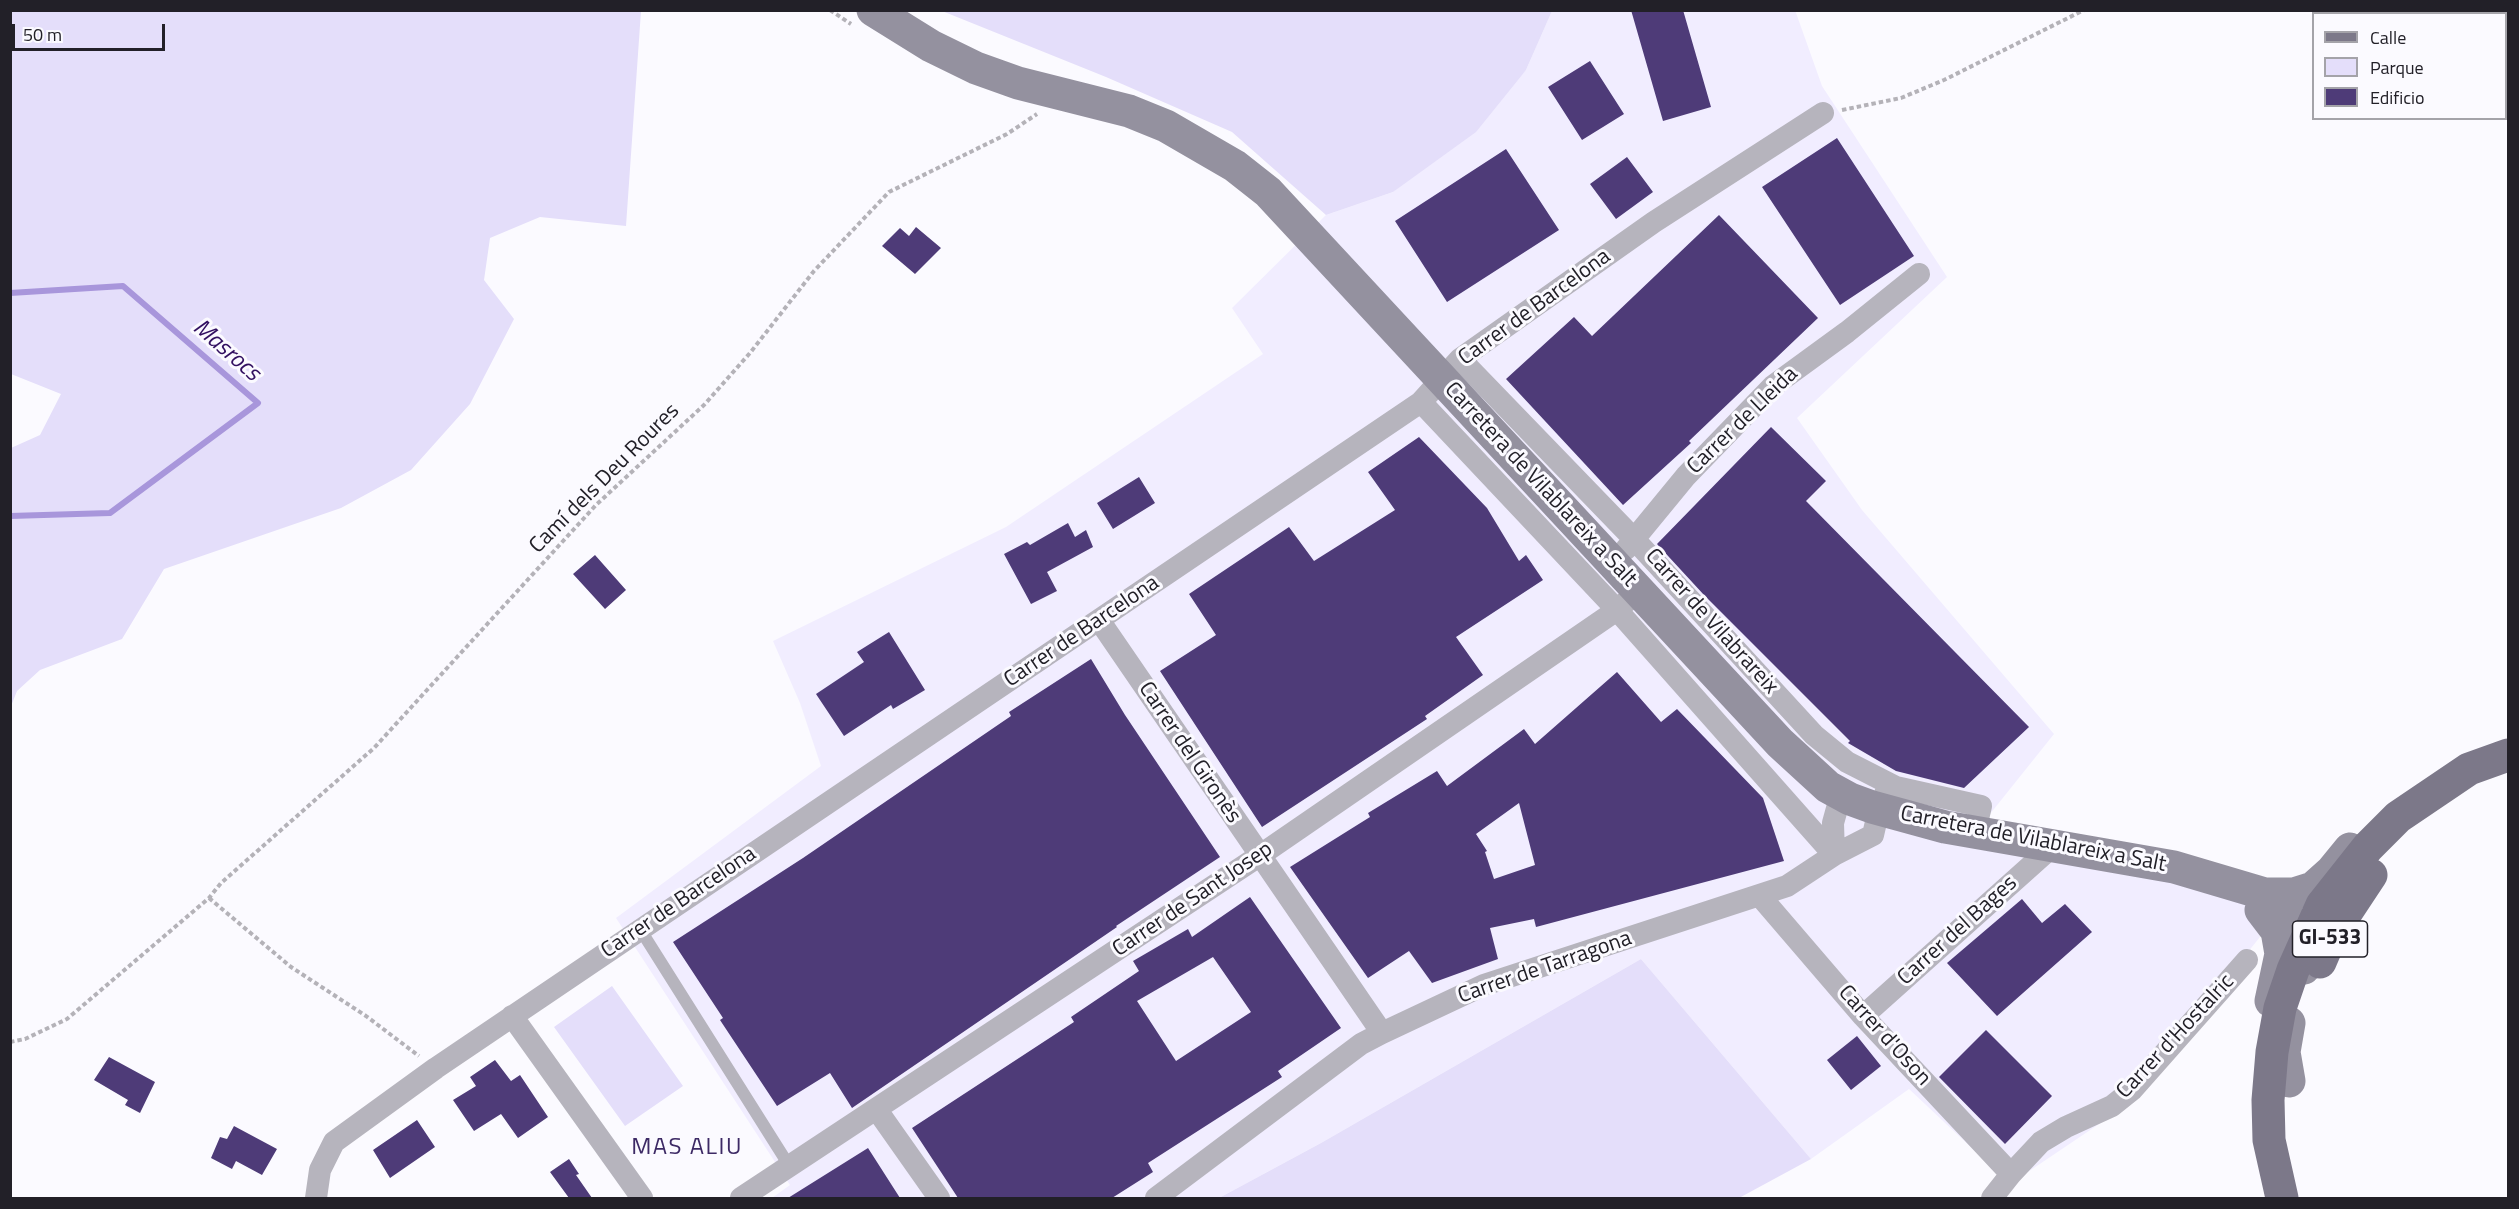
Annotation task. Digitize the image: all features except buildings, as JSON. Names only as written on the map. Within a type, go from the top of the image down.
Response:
[{"type":"main road","name":"GI-533","points":[[2282,1193],[2269,1140],[2272,1052],[2280,1008],[2303,943],[2322,905],[2368,847],[2398,817],[2469,769],[2508,755]]},
{"type":"main road","name":"GI-533","points":[[2282,1193],[2289,1081],[2294,1043],[2306,1000],[2332,934],[2367,879],[2393,849],[2436,810],[2508,760]]},
{"type":"street","name":"Carretera de Vilablareix a Salt","points":[[873,10],[931,46],[976,68],[1018,83],[1098,102],[1166,126],[1197,141],[1235,166],[1268,192],[1613,564],[1627,600],[1809,771],[1841,794],[1925,822],[2174,867],[2250,890]]},
{"type":"street","name":"Carrer de Barcelona","points":[[316,1198],[320,1170],[334,1142],[436,1068],[1099,620],[1441,380],[1654,222],[1823,114]]},
{"type":"street","name":"Carrer de Lleida","points":[[1613,564],[1686,476],[1773,386],[1919,274]]},
{"type":"street","name":"Carrer de Vilabrareix","points":[[1441,380],[1634,539],[1814,735],[1847,762],[1881,809],[1896,788],[1981,806],[1975,832]]},
{"type":"street","points":[[1441,380],[1627,600],[1834,855]]},
{"type":"street","name":"Carrer de Sant Josep","points":[[741,1198],[1259,856],[1627,600]]},
{"type":"street","name":"Carrer del Gironès","points":[[1099,620],[1382,1033]]},
{"type":"street","points":[[2250,890],[2294,894],[2313,888],[2386,813],[2432,780],[2469,769]]},
{"type":"street","points":[[1834,855],[1833,823],[1841,794]]},
{"type":"street","name":"Carrer de Tarragona","points":[[1156,1198],[1361,1044],[1484,985],[1787,886],[1834,855],[1881,809]]},
{"type":"street","name":"Carrer del Bages","points":[[1863,1016],[2054,846]]},
{"type":"street","points":[[2250,890],[2285,911],[2303,943],[2306,961],[2293,1000],[2284,1052],[2289,1081]]},
{"type":"street","points":[[2250,890],[2277,932],[2281,954],[2261,1058],[2260,1092],[2269,1117]]},
{"type":"street","name":"Carrer d'Oson","points":[[1760,896],[1863,1016],[2011,1174]]},
{"type":"street","name":"Carrer d'Hostalric","points":[[1992,1198],[2041,1142],[2066,1126],[2112,1106],[2132,1090],[2247,960]]},
{"type":"street","points":[[512,1016],[642,1198]]},
{"type":"street","points":[[877,1110],[939,1198]]},
{"type":"lane","points":[[640,929],[790,1167]]},
{"type":"path","points":[[1823,114],[1901,98],[1944,80],[2084,10]]},
{"type":"path","name":"Camí dels Deu Roures","points":[[10,1042],[25,1039],[67,1019],[209,898],[221,883],[374,748],[596,505],[704,405],[750,353],[814,272],[889,192],[1008,134],[1041,111]]},
{"type":"path","points":[[209,898],[291,967],[366,1016],[436,1068]]},
{"type":"shaded area","points":[[1795,10],[1822,86],[1947,277],[1797,418],[1862,510],[2054,734],[1986,819],[2245,872],[2260,937],[2120,1110],[2010,1184],[1909,1089],[1811,1159],[1641,959],[1321,1143],[1219,1198],[772,1198],[790,1185],[616,918],[821,766],[800,703],[773,641],[1006,527],[1263,354],[1232,308],[1326,215],[1393,192],[1526,70],[1552,11]]},
{"type":"green space","points":[[11,10],[641,11],[626,226],[540,217],[490,238],[484,280],[514,319],[470,404],[411,470],[341,508],[164,569],[122,639],[40,670],[17,691],[11,706],[11,448],[40,435],[61,394],[11,374]]},
{"type":"green space","points":[[942,11],[1552,11],[1526,70],[1476,132],[1393,192],[1326,215],[1232,132],[1106,77]]},
{"type":"green space","points":[[1641,959],[1811,1159],[1739,1198],[1219,1198],[1321,1143]]},
{"type":"green space","points":[[612,986],[683,1086],[625,1126],[554,1027]]},
{"type":"waterway","name":"Masrocs","points":[[10,293],[123,286],[258,403],[110,513],[10,516]]},
{"type":"district","name":"MAS ALIU","points":[[687,1148]]}]
